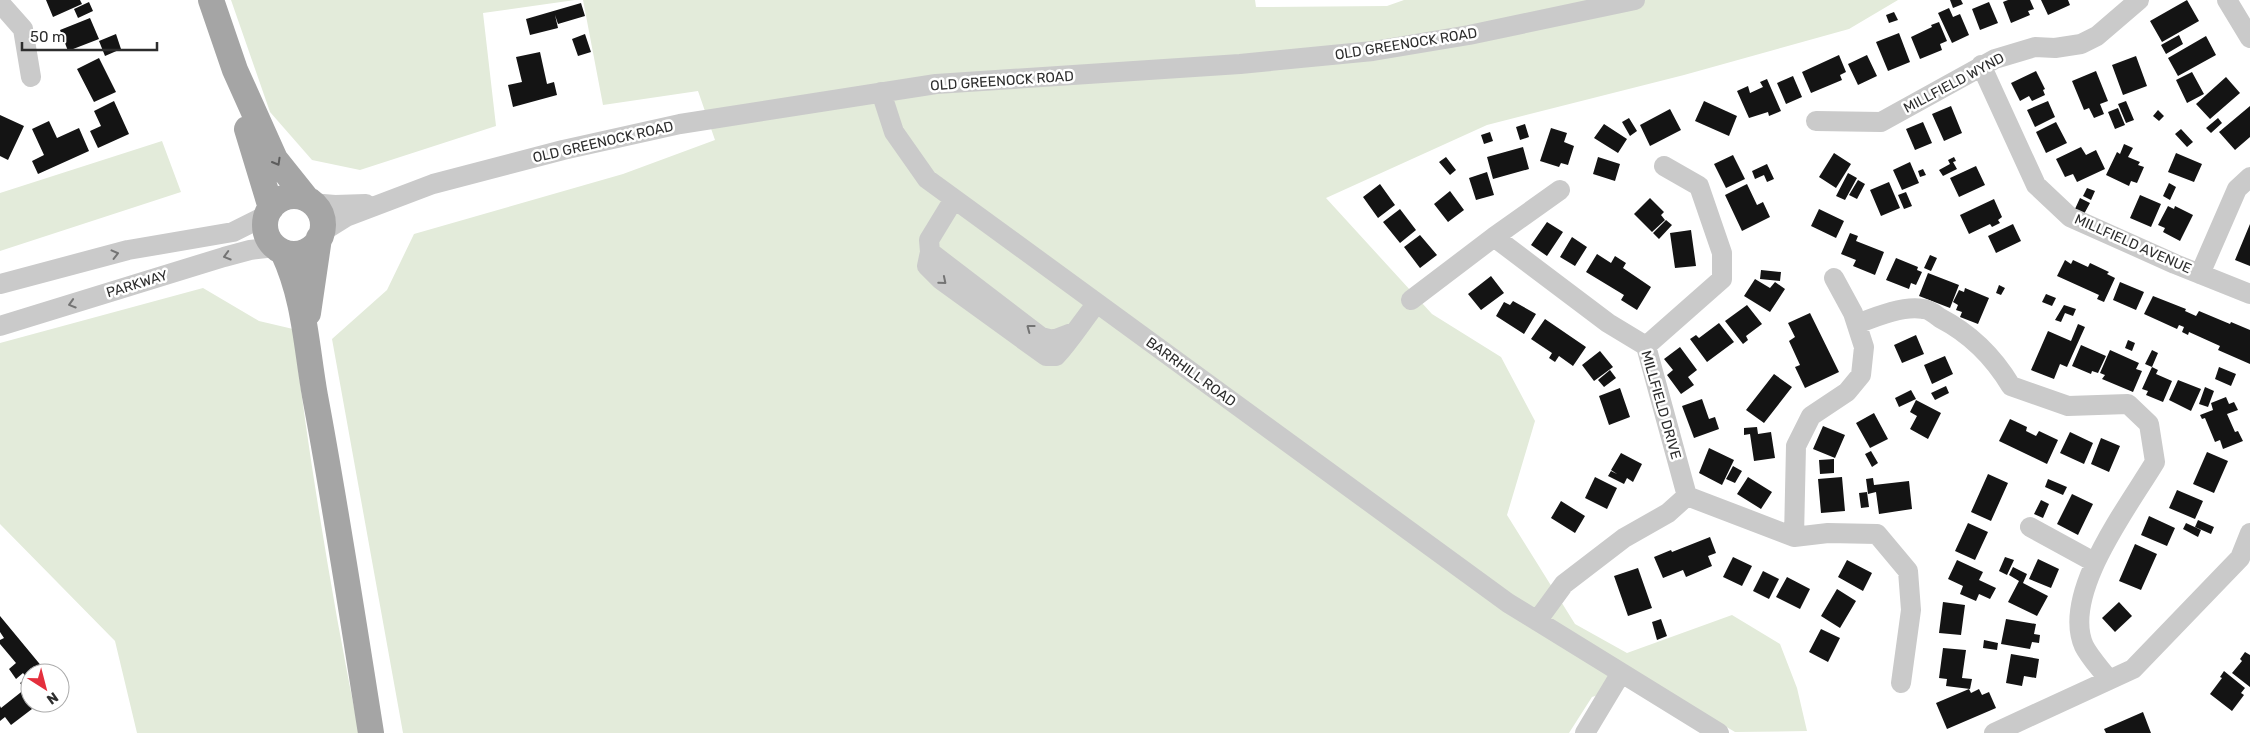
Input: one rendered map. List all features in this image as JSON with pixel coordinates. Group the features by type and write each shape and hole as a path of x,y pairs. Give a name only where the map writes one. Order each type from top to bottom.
{"main road":[{"path":"211,0 235,70 275,159 321,215 320,235 306,326"},
{"path":"235,70 247,132 269,211 266,232 296,280 306,326 309,362 330,478 371,733"},
{"path":"269,211 278,201 287,197 297,196 309,201"},
{"path":"279,250 300,253 314,245 320,235"}],"street":[{"name":"OLD GREENOCK ROAD","path":"320,235 346,217 433,184 563,150 680,124 936,84 1240,64 1373,51 1469,35 1635,0"},
{"name":"MILLFIELD WYND","path":"1816,121 1881,122 1981,65 2022,50 2081,44 2097,36 2140,0"},
{"path":"2227,0 2250,38"},
{"path":"0,3 23,29 31,77"},
{"name":"MILLFIELD AVENUE","path":"1981,65 2036,186 2070,217 2250,294"},
{"name":"BARRHILL ROAD","path":"881,92 894,132 927,179 1508,603 1719,733"},
{"path":"1646,346 1722,279 1722,253 1699,186 1664,166"},
{"path":"2200,274 2237,189 2250,177"},
{"path":"1411,300 1560,190"},
{"path":"954,198 930,240 930,252 1041,337 1053,340 1074,332 1097,303"},
{"name":"OLD GREENOCK ROAD","path":"309,201 335,205 378,204"},
{"path":"0,284 128,250 233,232 269,211"},
{"name":"MILLFIELD DRIVE","path":"1494,237 1608,323 1646,346 1687,496"},
{"name":"PARKWAY","path":"0,326 224,257 250,250 279,250"},
{"path":"1794,537 1796,446 1811,416 1847,392 1861,374 1864,347 1854,313 1834,278"},
{"path":"1857,324 1887,312 1924,308 1951,323 1981,345 2003,372 2011,386 2068,406 2128,404 2148,424 2154,462 2094,562 2080,605 2079,625 2084,646 2109,680"},
{"path":"1537,621 1564,584 1624,538 1668,514 1687,496 1794,537 1828,533 1877,534 1908,570 1911,610 1901,683"},
{"path":"2030,527 2094,562"},
{"path":"1994,733 2132,669 2240,558 2250,532"},
{"path":"1584,733 1621,673"}],"green space":[{"path":"231,0 575,0 483,13 496,126 360,170 312,160 270,112"},
{"path":"583,0 1255,0 1256,7 1387,6 1404,0 1898,0 1849,29 1684,75 1487,125 1326,198 1432,314 1501,357 1535,421 1507,515 1575,624 1627,653 1732,615 1780,644 1797,688 1807,731 1735,732 1648,680 1592,697 1569,733 403,733 332,339 387,290 414,234 623,174 715,140 698,91 603,105"},
{"path":"162,141 181,192 0,251 0,193"},
{"path":"203,288 259,321 293,329 322,532 359,733 137,733 115,641 0,524 0,343"}],"building":[{"path":"46,0 80,0 82,4 53,17"},
{"path":"1950,0 1961,0 1963,4 1953,8"},
{"path":"2008,0 2030,0 2034,9 2028,11 2030,15 2011,23 2003,2"},
{"path":"2041,0 2068,0 2070,5 2048,15"},
{"path":"2187,0 2199,21 2162,42 2150,21"},
{"path":"89,2 93,11 78,18 74,9"},
{"path":"1989,2 1998,23 1980,30 1972,9"},
{"path":"581,3 585,16 558,24 555,15 558,28 530,35 526,19"},
{"path":"1949,8 1953,17 1960,14 1969,35 1952,43 1938,13"},
{"path":"1894,12 1898,20 1889,23 1886,15"},
{"path":"90,18 99,39 68,51 60,30"},
{"path":"1939,22 1947,41 1940,44 1942,50 1920,59 1911,37"},
{"path":"1899,33 1910,62 1888,71 1876,42"},
{"path":"116,34 121,49 105,56 99,41"},
{"path":"585,34 591,52 578,56 572,39"},
{"path":"2179,35 2183,44 2166,54 2161,45"},
{"path":"2206,36 2216,55 2178,76 2168,58"},
{"path":"540,52 547,84 554,82 557,95 513,107 508,85 522,82 516,57"},
{"path":"1839,55 1846,72 1840,75 1842,80 1811,93 1802,72"},
{"path":"1867,55 1877,76 1858,85 1848,64"},
{"path":"2136,56 2147,86 2123,95 2112,65"},
{"path":"99,58 116,92 94,102 77,69"},
{"path":"2036,71 2045,89 2043,90 2045,95 2032,101 2029,96 2020,101 2011,83"},
{"path":"2096,71 2108,101 2100,104 2104,114 2094,118 2089,108 2084,110 2072,81"},
{"path":"2192,72 2204,94 2187,103 2176,80"},
{"path":"1793,76 1802,97 1786,104 1777,83"},
{"path":"2226,77 2240,93 2210,119 2196,104"},
{"path":"1767,79 1781,111 1769,116 1768,112 1749,118 1737,91 1748,86 1750,93 1763,87 1760,82"},
{"path":"114,101 129,134 98,148 90,131 101,126 94,111"},
{"path":"1704,101 1737,116 1729,136 1695,121"},
{"path":"2048,101 2055,117 2035,127 2027,110"},
{"path":"2126,101 2134,120 2126,123 2118,104"},
{"path":"1951,106 1962,133 1944,141 1932,114"},
{"path":"2250,106 2250,137 2235,150 2219,132"},
{"path":"2118,108 2125,125 2115,129 2108,112"},
{"path":"1670,109 1681,130 1650,146 1640,125"},
{"path":"2158,110 2164,116 2159,121 2153,116"},
{"path":"0,115 24,126 8,160 0,156"},
{"path":"1629,118 1637,131 1630,136 1622,122"},
{"path":"2218,118 2222,123 2211,133 2206,128"},
{"path":"49,121 57,138 79,128 89,151 38,174 32,161 44,155 32,129"},
{"path":"1923,122 1932,143 1915,150 1906,129"},
{"path":"2056,122 2067,143 2046,153 2036,132"},
{"path":"1525,124 1529,137 1520,140 1516,127"},
{"path":"1604,124 1627,139 1618,153 1594,138"},
{"path":"1551,128 1567,133 1564,142 1574,146 1568,165 1561,163 1559,167 1540,161"},
{"path":"2181,129 2193,142 2187,147 2175,134"},
{"path":"1490,132 1493,141 1484,144 1481,135"},
{"path":"2124,144 2133,148 2128,157 2140,162 2138,165 2144,167 2137,183 2131,181 2129,186 2106,175 2117,152 2120,154"},
{"path":"1523,147 1529,169 1493,179 1487,157"},
{"path":"2081,147 2086,155 2096,150 2105,169 2077,182 2073,174 2065,177 2056,159"},
{"path":"1834,153 1851,164 1836,188 1819,177"},
{"path":"2176,153 2202,164 2194,182 2168,172"},
{"path":"1733,155 1745,179 1726,188 1714,164"},
{"path":"1446,157 1456,170 1450,175 1439,162"},
{"path":"1598,157 1620,164 1615,181 1593,174"},
{"path":"1954,157 1956,161 1953,162 1957,169 1943,176 1939,170 1950,164 1948,160"},
{"path":"1910,162 1919,183 1902,190 1893,170"},
{"path":"1767,164 1774,179 1767,182 1764,175 1755,179 1752,171"},
{"path":"1976,166 1985,185 1959,197 1950,178"},
{"path":"1923,169 1926,175 1920,177 1918,171"},
{"path":"1487,172 1494,195 1476,200 1469,178"},
{"path":"1848,173 1857,178 1845,200 1836,196"},
{"path":"1858,180 1865,184 1857,199 1849,195"},
{"path":"1889,182 1900,208 1881,216 1870,190"},
{"path":"2169,183 2176,187 2170,200 2163,196"},
{"path":"1380,184 1395,205 1378,218 1363,197"},
{"path":"1747,184 1757,205 1763,202 1770,217 1742,231 1725,195"},
{"path":"2087,188 2095,191 2091,200 2083,196"},
{"path":"1450,191 1464,210 1448,222 1434,204"},
{"path":"1906,192 1912,206 1904,209 1898,195"},
{"path":"2140,195 2161,204 2151,227 2130,218"},
{"path":"1650,198 1664,212 1661,215 1665,220 1652,232 1634,214"},
{"path":"2080,198 2090,203 2084,214 2075,209"},
{"path":"1994,199 2002,217 1998,220 2000,223 1992,227 1990,224 1969,234 1960,215"},
{"path":"2168,206 2174,209 2175,206 2193,215 2180,241 2163,232 2165,228 2158,225"},
{"path":"1400,209 1416,230 1400,243 1383,222"},
{"path":"1819,209 1844,221 1836,238 1811,226"},
{"path":"1666,220 1672,225 1659,239 1653,233"},
{"path":"1547,222 1563,232 1547,256 1531,245"},
{"path":"2013,224 2021,241 1996,253 1988,236"},
{"path":"2250,224 2250,266 2235,260"},
{"path":"1691,230 1696,266 1675,268 1670,233"},
{"path":"1850,233 1858,236 1856,241 1884,252 1875,275 1853,266 1856,260 1841,254"},
{"path":"1420,235 1437,255 1420,268 1404,247"},
{"path":"1572,237 1587,247 1575,266 1560,257"},
{"path":"1597,254 1611,263 1615,256 1626,263 1623,268 1651,287 1637,310 1621,300 1624,295 1586,272"},
{"path":"1930,255 1937,258 1931,271 1924,268"},
{"path":"1896,258 1918,267 1917,270 1922,272 1916,285 1911,283 1909,289 1886,280"},
{"path":"2065,260 2071,264 2073,260 2088,267 2090,263 2109,272 2107,274 2115,278 2104,302 2097,299 2099,295 2057,276"},
{"path":"1761,270 1781,272 1780,281 1760,279"},
{"path":"1928,273 1959,285 1950,308 1919,296"},
{"path":"1491,276 1504,293 1481,310 1468,294"},
{"path":"1755,279 1770,288 1775,282 1785,289 1770,312 1744,296"},
{"path":"2120,282 2144,292 2136,310 2113,300"},
{"path":"1999,285 2005,288 2001,295 1996,293"},
{"path":"1965,288 1989,298 1978,324 1960,317 1962,312 1956,310 1958,305 1953,302 1959,290 1964,292"},
{"path":"2046,294 2056,298 2052,306 2042,302"},
{"path":"2153,296 2186,309 2185,311 2196,316 2199,311 2250,330 2250,364 2218,350 2220,346 2189,332 2188,335 2182,332 2184,327 2179,325 2177,329 2144,314"},
{"path":"1513,301 1536,314 1524,334 1496,316 1504,302 1510,305"},
{"path":"1747,305 1762,324 1746,336 1748,340 1743,344 1725,321"},
{"path":"2064,305 2076,309 2073,316 2065,313 2061,322 2055,320"},
{"path":"1810,313 1839,372 1805,388 1795,367 1800,365 1789,341 1795,337 1788,323"},
{"path":"1545,319 1586,347 1573,366 1559,356 1555,362 1549,358 1552,353 1531,339"},
{"path":"1719,323 1734,342 1707,362 1690,339 1696,335 1699,338"},
{"path":"2078,324 2085,327 2067,367 2060,364 2054,379 2031,370 2048,331 2071,341"},
{"path":"1916,335 1924,354 1902,363 1894,345"},
{"path":"2128,340 2135,343 2132,351 2125,348"},
{"path":"2081,345 2106,356 2098,373 2092,371 2091,374 2072,366"},
{"path":"1680,347 1697,370 1688,377 1694,385 1681,394 1667,375 1673,370 1664,359"},
{"path":"2110,350 2139,363 2136,369 2142,371 2133,392 2102,379 2105,375 2100,373"},
{"path":"2152,350 2158,353 2152,367 2145,364"},
{"path":"1600,351 1613,367 1594,381 1582,365"},
{"path":"1945,356 1953,374 1932,384 1924,365"},
{"path":"2152,367 2158,370 2156,374 2172,381 2163,402 2146,395 2148,391 2142,389"},
{"path":"2219,367 2236,374 2231,386 2215,379"},
{"path":"1610,370 1616,378 1604,387 1598,380"},
{"path":"1774,374 1792,387 1764,423 1746,410"},
{"path":"2178,380 2201,389 2191,411 2169,400"},
{"path":"1946,386 1949,393 1935,400 1931,393"},
{"path":"2205,387 2214,391 2208,407 2199,404"},
{"path":"1620,388 1630,417 1609,425 1599,396"},
{"path":"1911,390 1916,399 1899,407 1895,398"},
{"path":"2226,397 2229,404 2234,402 2238,410 2227,414 2235,432 2238,431 2243,441 2223,449 2220,440 2215,442 2205,418 2202,419 2200,415 2213,410 2211,403"},
{"path":"1702,399 1709,419 1715,417 1719,429 1694,438 1682,406"},
{"path":"1916,400 1941,413 1928,439 1910,429 1917,416 1910,412"},
{"path":"1874,413 1888,439 1870,448 1856,423"},
{"path":"2010,419 2027,427 2026,431 2036,436 2039,431 2058,440 2047,464 1999,441"},
{"path":"1823,426 1845,435 1835,458 1813,449"},
{"path":"1757,427 1758,434 1771,432 1775,458 1754,461 1750,434 1744,435 1744,428"},
{"path":"2070,432 2093,443 2084,464 2060,453"},
{"path":"2101,438 2120,446 2109,472 2091,464"},
{"path":"1709,448 1734,460 1722,485 1699,473"},
{"path":"1871,451 1878,463 1872,467 1865,454"},
{"path":"2207,452 2228,461 2214,493 2193,484"},
{"path":"1621,453 1642,464 1633,482 1627,478 1624,484 1608,476 1611,471 1617,474 1611,470"},
{"path":"1834,459 1834,473 1820,474 1819,460"},
{"path":"1733,466 1742,471 1735,483 1726,479"},
{"path":"1988,474 2008,483 1991,521 1971,512"},
{"path":"1595,477 1617,488 1607,509 1585,498"},
{"path":"1748,477 1772,492 1761,509 1737,494"},
{"path":"1842,477 1845,511 1821,513 1818,479"},
{"path":"1873,478 1874,485 1909,481 1912,509 1879,514 1876,492 1868,494 1866,479"},
{"path":"2048,479 2067,487 2063,495 2045,487"},
{"path":"2177,490 2203,501 2195,519 2169,508"},
{"path":"1867,492 1869,507 1861,508 1859,493"},
{"path":"2072,494 2093,504 2078,535 2057,524"},
{"path":"2041,500 2049,504 2043,518 2034,514"},
{"path":"1561,501 1585,516 1575,533 1551,518"},
{"path":"2149,516 2175,528 2167,546 2141,535"},
{"path":"2198,520 2214,527 2211,534 2195,527"},
{"path":"1968,523 1988,532 1975,560 1955,551"},
{"path":"2186,523 2201,530 2198,537 2183,529"},
{"path":"1710,537 1716,553 1708,556 1712,566 1686,577 1683,570 1663,578 1654,557"},
{"path":"2135,544 2157,554 2141,590 2119,581"},
{"path":"1733,557 1752,566 1742,586 1723,577"},
{"path":"2005,557 2014,560 2007,575 1999,571"},
{"path":"2038,559 2059,569 2051,588 2029,579"},
{"path":"1847,560 1872,573 1863,591 1838,577"},
{"path":"1957,560 1983,572 1979,580 1996,588 1990,599 1979,594 1976,601 1960,594 1963,586 1948,579"},
{"path":"2013,567 2027,574 2023,583 2048,596 2037,616 2008,602 2019,581 2009,575"},
{"path":"1638,568 1652,608 1628,616 1614,576"},
{"path":"1763,571 1779,579 1769,599 1753,591"},
{"path":"1787,577 1810,589 1800,609 1776,597"},
{"path":"1837,589 1856,601 1840,628 1821,616"},
{"path":"1943,602 1965,605 1961,635 1939,633"},
{"path":"2119,602 2132,616 2115,632 2102,618"},
{"path":"0,616 39,663 20,663 20,676 16,679 9,669 16,663 0,644 0,640 4,638 0,632"},
{"path":"1661,619 1667,636 1657,640 1652,622"},
{"path":"2006,619 2036,624 2034,634 2040,635 2039,643 2032,642 2030,649 2001,644"},
{"path":"1821,629 1840,638 1828,662 1809,652"},
{"path":"1984,640 1998,643 1997,650 1983,648"},
{"path":"1943,648 1966,650 1962,678 1972,679 1970,689 1946,686 1947,679 1939,678"},
{"path":"2245,652 2250,655 2250,687 2232,673 2242,661 2240,659"},
{"path":"2011,654 2039,659 2036,678 2024,676 2022,686 2006,683"},
{"path":"2224,671 2245,688 2241,693 2244,695 2232,711 2210,694 2222,678 2220,677"},
{"path":"1969,689 1971,693 1979,689 1982,695 1989,692 1996,708 1947,729 1936,703"},
{"path":"20,693 20,713 27,713 11,725 5,717 0,721 0,706 1,708"},
{"path":"2143,712 2151,733 2106,733 2104,729"}]}
